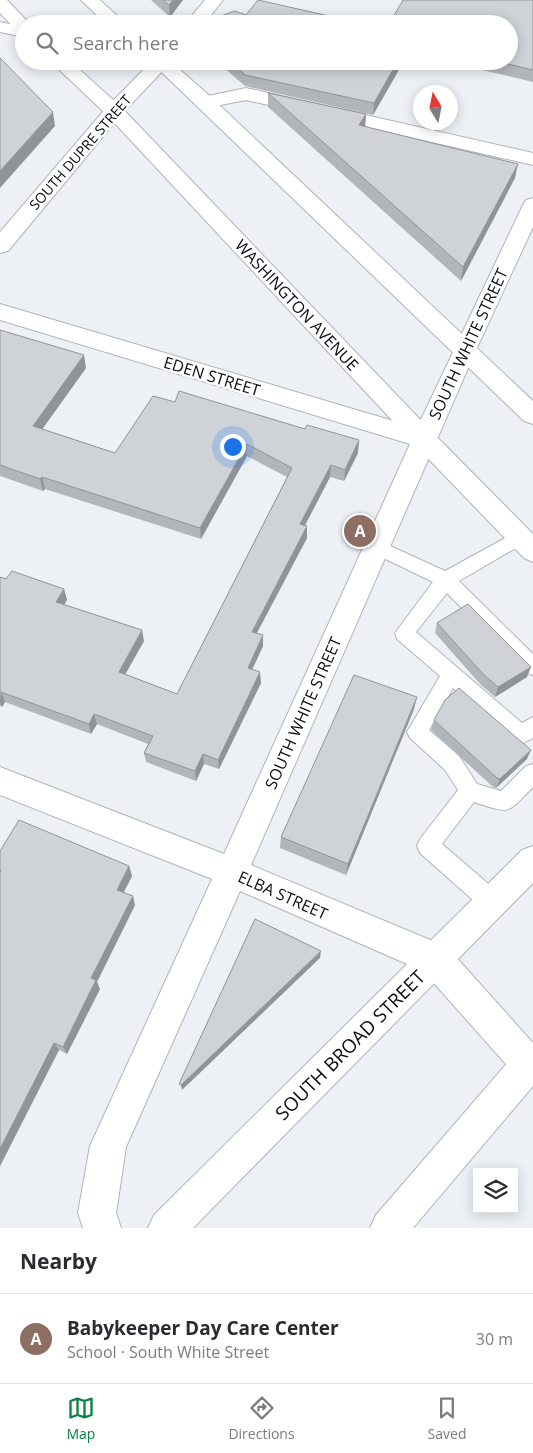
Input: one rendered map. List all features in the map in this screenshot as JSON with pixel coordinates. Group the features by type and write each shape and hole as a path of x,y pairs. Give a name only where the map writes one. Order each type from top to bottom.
{"street":[{"path":"90,0 107,15"},
{"path":"202,15 214,0"},
{"path":"0,3 15,20"},
{"path":"0,27 15,29"},
{"name":"WASHINGTON AVENUE","path":"70,70 114,111 526,544"},
{"name":"SOUTH DUPRE STREET","path":"0,246 114,111 153,70"},
{"path":"170,70 533,415"},
{"path":"205,102 246,94 533,159"},
{"name":"SOUTH WHITE STREET","path":"102,1228 97,1213 108,1146 464,350 533,205"},
{"name":"EDEN STREET","path":"0,312 425,440"},
{"name":"ELBA STREET","path":"0,781 232,872 435,959 532,1064"},
{"name":"SOUTH BROAD STREET","path":"167,1228 533,860"},
{"path":"389,1228 532,1064"}],"lane":[{"path":"526,544 446,580 404,633 450,674 495,722 529,736"},
{"path":"377,547 446,580 533,667"},
{"path":"450,674 417,732 455,759 470,791 504,802 533,773"},
{"path":"470,791 428,846 491,901"}],"building":[{"path":"163,0 173,0 169,5"},
{"path":"258,0 325,15 246,15"},
{"path":"403,0 533,0 533,70 518,66 518,15 394,15"},
{"path":"235,11 246,15 224,15"},
{"path":"0,58 53,112 0,171"},
{"path":"240,70 393,70 374,103 245,75"},
{"path":"268,93 366,114 359,125 518,164 463,267"},
{"path":"0,330 84,355 33,426 115,453 153,396 175,402 179,391 305,429 307,425 359,440 345,470 331,465 300,524 307,526 252,632 263,635 248,668 260,672 218,760 203,754 195,771 144,753 153,736 94,714 89,724 0,693 0,577 6,579 12,571 64,589 56,602 142,630 119,672 177,694 292,468 247,444 200,528 0,465"},
{"path":"468,604 531,667 498,687 484,675 437,623"},
{"path":"354,675 417,697 348,864 281,837"},
{"path":"459,688 531,750 500,779 434,720 445,700"},
{"path":"19,820 129,866 117,890 133,896 91,978 96,980 63,1047 54,1043 0,1149 0,851"},
{"path":"255,919 321,951 181,1085 179,1084"}],"place":[{"name":"Babykeeper Day Care Center","path":"360,531"}]}
